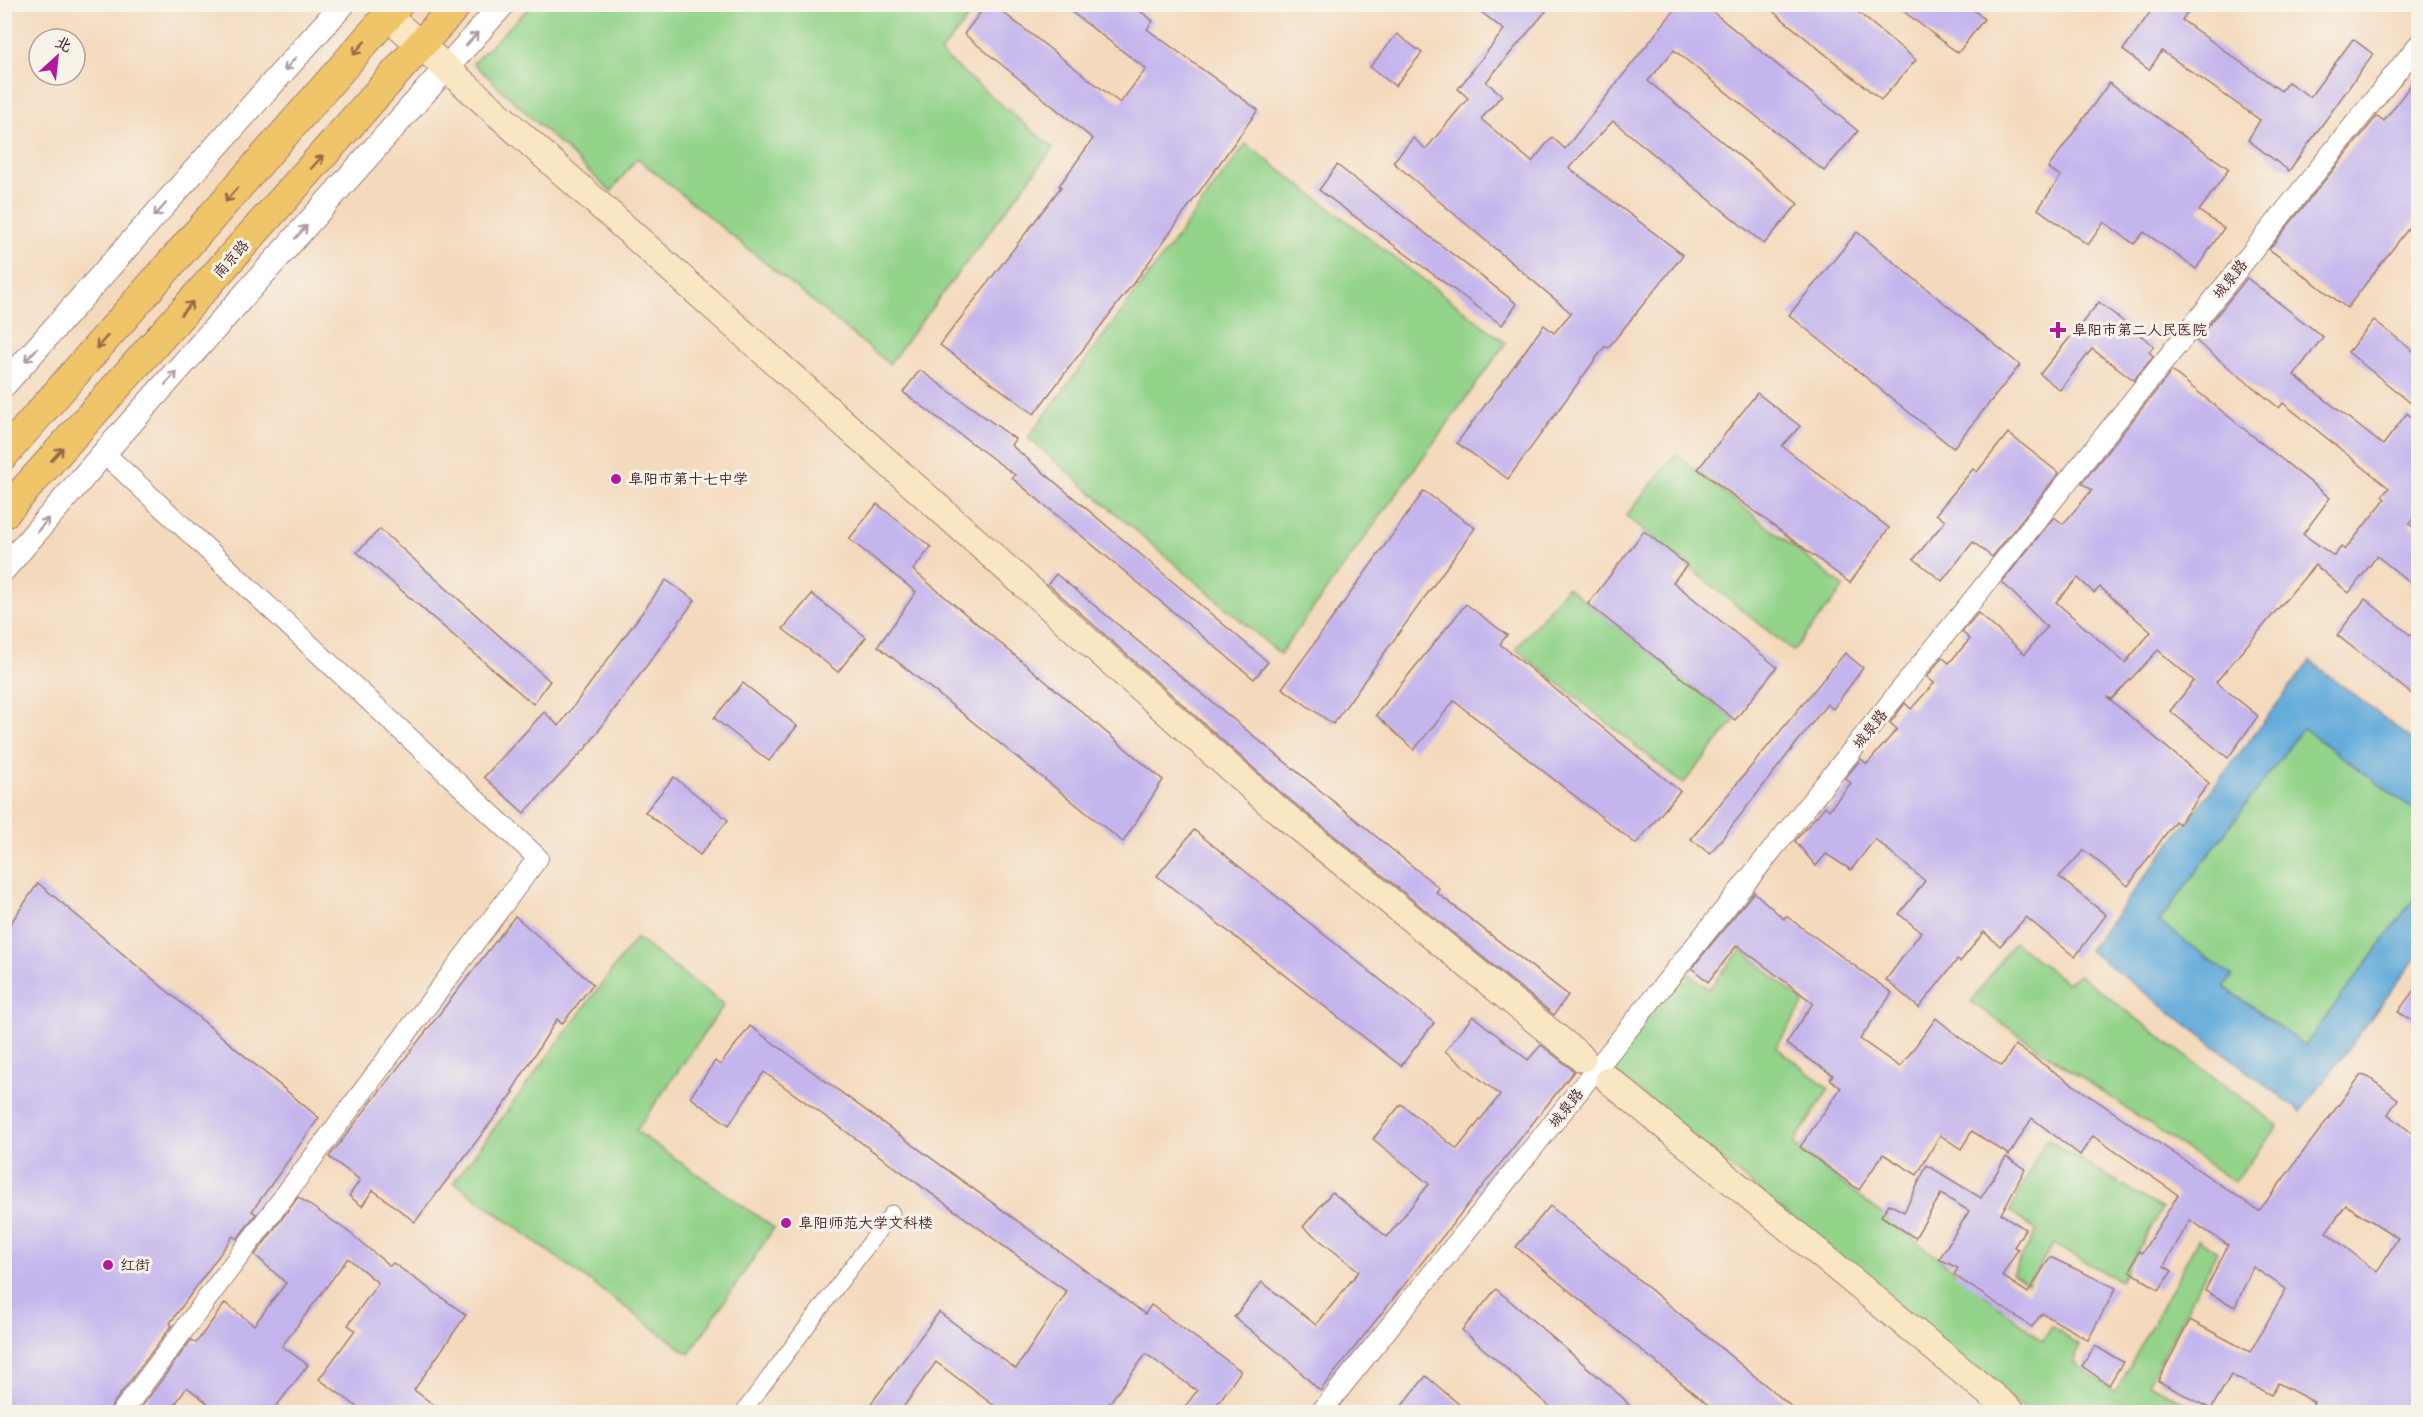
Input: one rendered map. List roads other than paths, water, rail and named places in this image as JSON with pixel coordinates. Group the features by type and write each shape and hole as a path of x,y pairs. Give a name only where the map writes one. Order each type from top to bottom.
{"main road":[{"name":"南京路","path":"4,513 457,4"},
{"path":"4,454 387,8 422,44 1268,802 1582,1059"},
{"path":"1608,1080 2012,1413"}],"street":[{"path":"4,385 343,4"},
{"path":"4,569 502,4"},
{"name":"城泉路","path":"1321,1413 2418,45"},
{"path":"104,453 538,858 122,1413"},
{"path":"743,1413 892,1213"}],"water":[{"path":"2310,661 2418,744 2418,813 2303,728 2159,922 2232,976 2224,987 2305,1046 2418,893 2418,955 2301,1112 2089,950"}],"place":[{"name":"阜阳市第二人民医院","path":"2058,330"},
{"name":"阜阳市第十七中学","path":"616,479"},
{"name":"阜阳师范大学文科楼","path":"786,1223"},
{"name":"红街","path":"108,1265"}]}
